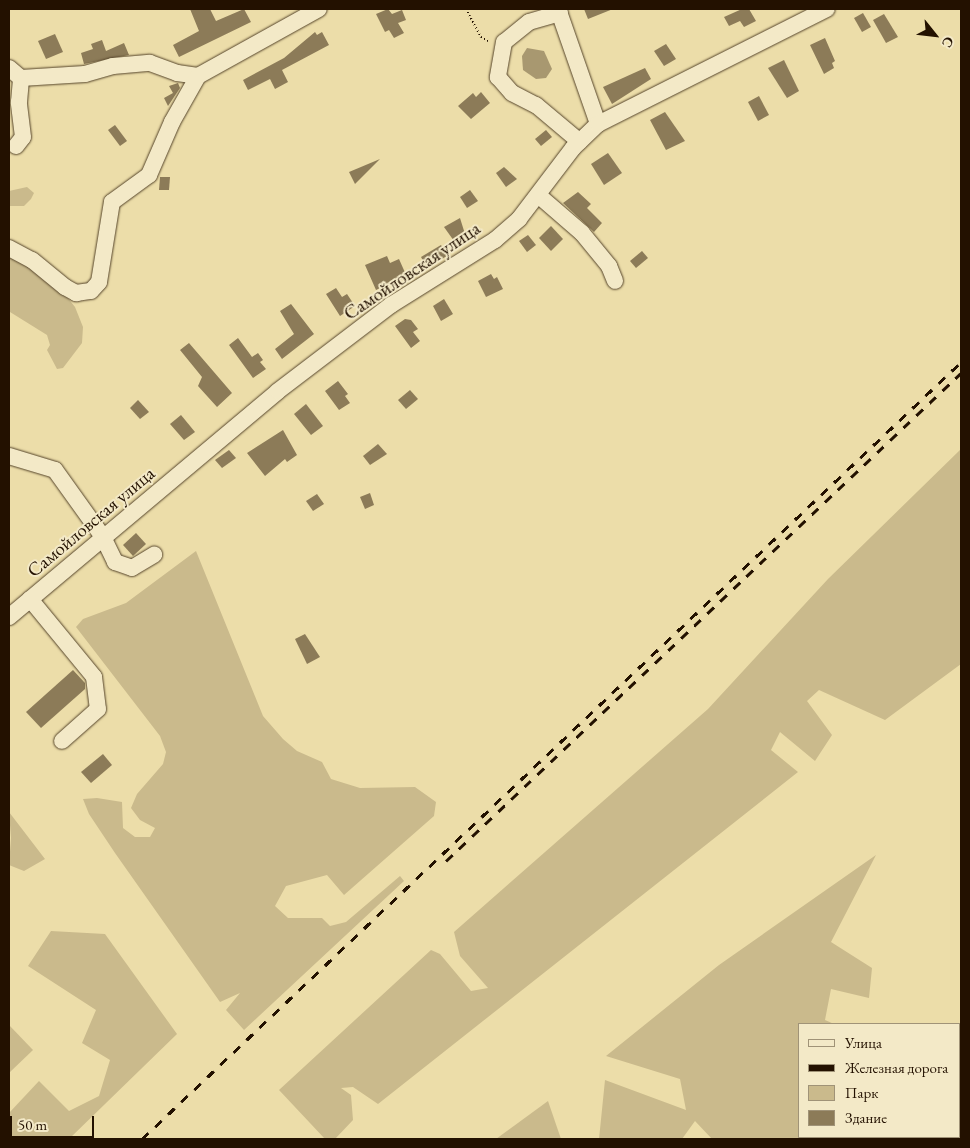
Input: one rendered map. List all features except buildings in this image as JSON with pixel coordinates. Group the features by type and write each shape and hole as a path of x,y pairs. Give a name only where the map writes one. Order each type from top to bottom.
{"street":[{"path":"9,248 32,260 65,287 76,293 91,291 99,282 112,202 149,175 158,160 172,122 198,76 319,9"},
{"name":"Самойловская улица","path":"11,611 30,599 278,391 390,305 495,240 519,219 580,142 598,124 827,9"},
{"path":"580,142 542,109 512,92 498,77 500,48 504,42 529,22 559,11 598,124"},
{"path":"16,146 23,137 15,73 85,74 113,66 150,63 177,73 198,76"},
{"path":"538,195 582,233 609,266 615,281"},
{"path":"9,456 55,470 103,537 115,562 132,568 154,555"},
{"path":"30,599 94,678 98,709 62,741"}],"path":[{"path":"466,9 480,37 500,48"}],"green space":[{"path":"27,187 34,193 31,199 24,206 9,206 9,191"},
{"path":"9,251 63,292 75,307 83,327 82,343 63,368 57,369 47,350 50,345 47,335 10,312"},
{"path":"961,449 961,664 885,720 819,690 807,701 832,735 815,761 780,732 771,750 798,772 378,1104 353,1087 341,1088 351,1095 353,1120 335,1139 325,1139 279,1090 431,950 440,954 471,991 488,988 460,956 454,932 708,709 828,579"},
{"path":"196,551 263,716 283,739 297,751 322,762 331,779 360,788 415,787 436,802 434,816 344,895 327,875 286,886 275,906 288,918 322,918 330,926 346,922 400,876 404,881 244,1030 226,1010 240,993 220,1002 115,853 89,814 83,799 97,798 122,802 123,828 135,837 150,837 155,828 140,820 131,808 137,794 163,764 166,752 160,736 76,627 83,619 126,603"},
{"path":"9,812 45,859 24,871 9,865 11,838"},
{"path":"876,855 831,942 872,968 869,998 831,989 825,1020 832,1023 798,1023 798,1138 902,1139 712,1139 695,1121 682,1139 599,1139 605,1080 686,1110 680,1079 606,1056 719,965"},
{"path":"51,931 105,934 177,1034 69,1139 9,1139 9,1113 39,1081 69,1111 99,1096 110,1060 82,1043 96,1010 28,966"},
{"path":"9,1025 33,1050 9,1073"},
{"path":"548,1101 561,1139 496,1139"}],"shaded area":[{"path":"527,48 544,51 552,69 546,78 536,79 523,70 522,56"}],"railway":[{"path":"142,1139 961,362"},
{"path":"446,861 961,373"}]}
